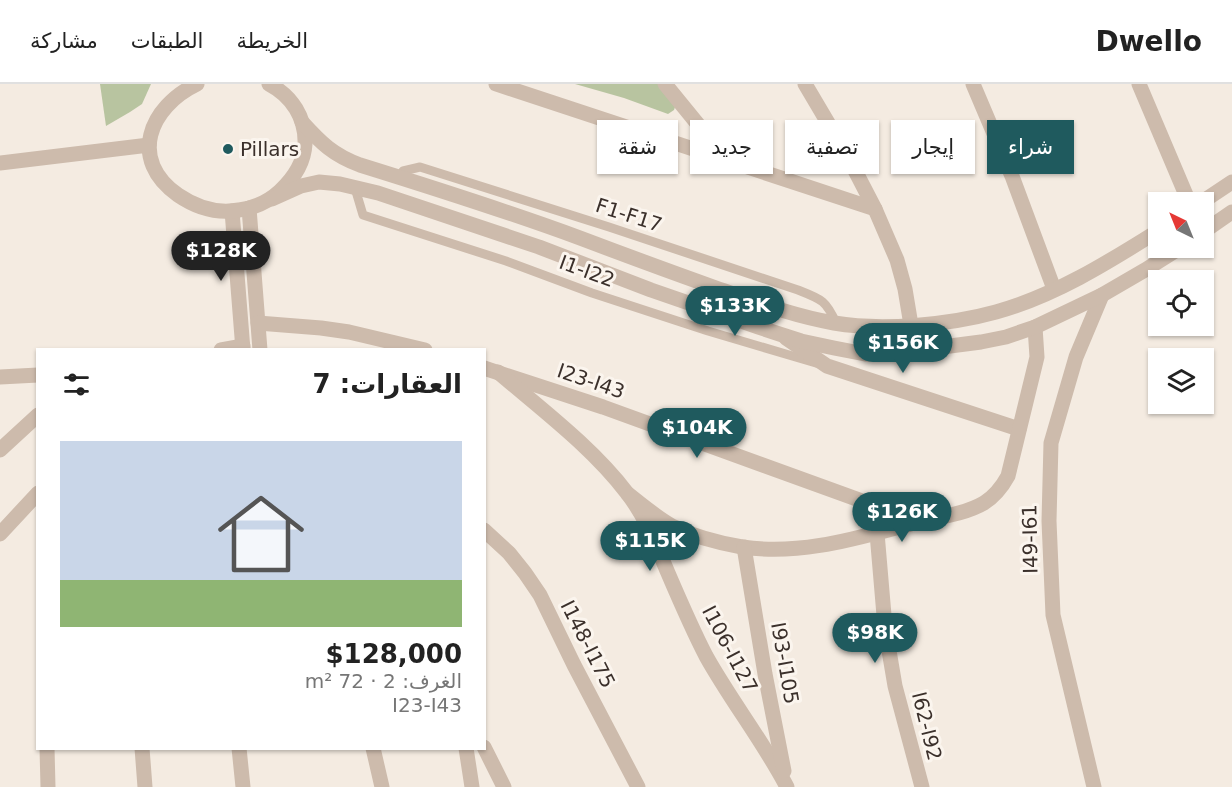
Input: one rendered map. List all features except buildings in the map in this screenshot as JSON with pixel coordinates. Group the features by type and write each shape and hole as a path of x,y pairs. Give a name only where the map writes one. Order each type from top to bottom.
{"street":[{"path":"183,84 152,128 149,145 152,162 174,193 206,209 232,211 249,208 301,186 319,182 340,184 422,207 475,225 779,334 865,354 888,354 1006,337 1035,327 1102,295 1164,258"},
{"path":"175,98 197,84"},
{"path":"269,84 291,102 302,122 324,144 339,156 360,165 494,207 769,306 836,323 911,325 959,320 996,312 1054,289 1094,269 1148,237"},
{"path":"496,84 690,148"},
{"path":"665,84 694,120"},
{"path":"805,84 848,155 875,209 897,260 911,325"},
{"path":"973,84 1012,176 1054,289"},
{"path":"1139,84 1185,192"},
{"path":"272,199 292,179 303,158 305,146 302,122"},
{"path":"0,163 149,145"},
{"path":"769,174 875,209"},
{"path":"1214,194 1232,182"},
{"path":"249,208 260,348"},
{"path":"232,211 243,348"},
{"path":"1214,224 1232,212"},
{"name":"I49-I61","path":"1094,787 1053,615 1049,510 1051,443 1076,357 1102,295"},
{"path":"628,494 672,525 699,536 744,547 769,549 840,543 969,510 992,497 1008,476 1037,357 1035,327 1025,301"},
{"path":"258,323 321,328 369,336 417,348"},
{"path":"779,334 827,366 1019,429"},
{"name":"I106-I127","path":"491,370 583,446 616,479 641,512 705,654 787,787"},
{"name":"I23-I43","path":"491,370 603,407 920,522"},
{"path":"0,377 36,375"},
{"path":"0,450 36,417"},
{"path":"0,534 36,495"},
{"name":"I148-I175","path":"486,532 509,553 540,595 574,665 639,787"},
{"name":"I62-I92","path":"877,533 885,627 895,686 922,787"},
{"name":"I93-I105","path":"744,547 787,787"},
{"path":"47,750 48,787"},
{"path":"142,750 145,787"},
{"path":"239,750 243,787"},
{"path":"373,750 382,787"},
{"path":"466,750 472,787"},
{"path":"486,750 504,787"}],"lane":[{"name":"F1-F17","path":"399,177 404,171 420,167 798,290 822,299 831,310 836,323"},
{"name":"I1-I22","path":"355,188 363,215 506,261 634,307 827,366"}],"green space":[{"path":"100,84 151,84 142,104 106,126"},
{"path":"575,84 660,84 676,104 674,110 668,114"}],"place":[{"name":"Pillars","path":"228,149"}]}
